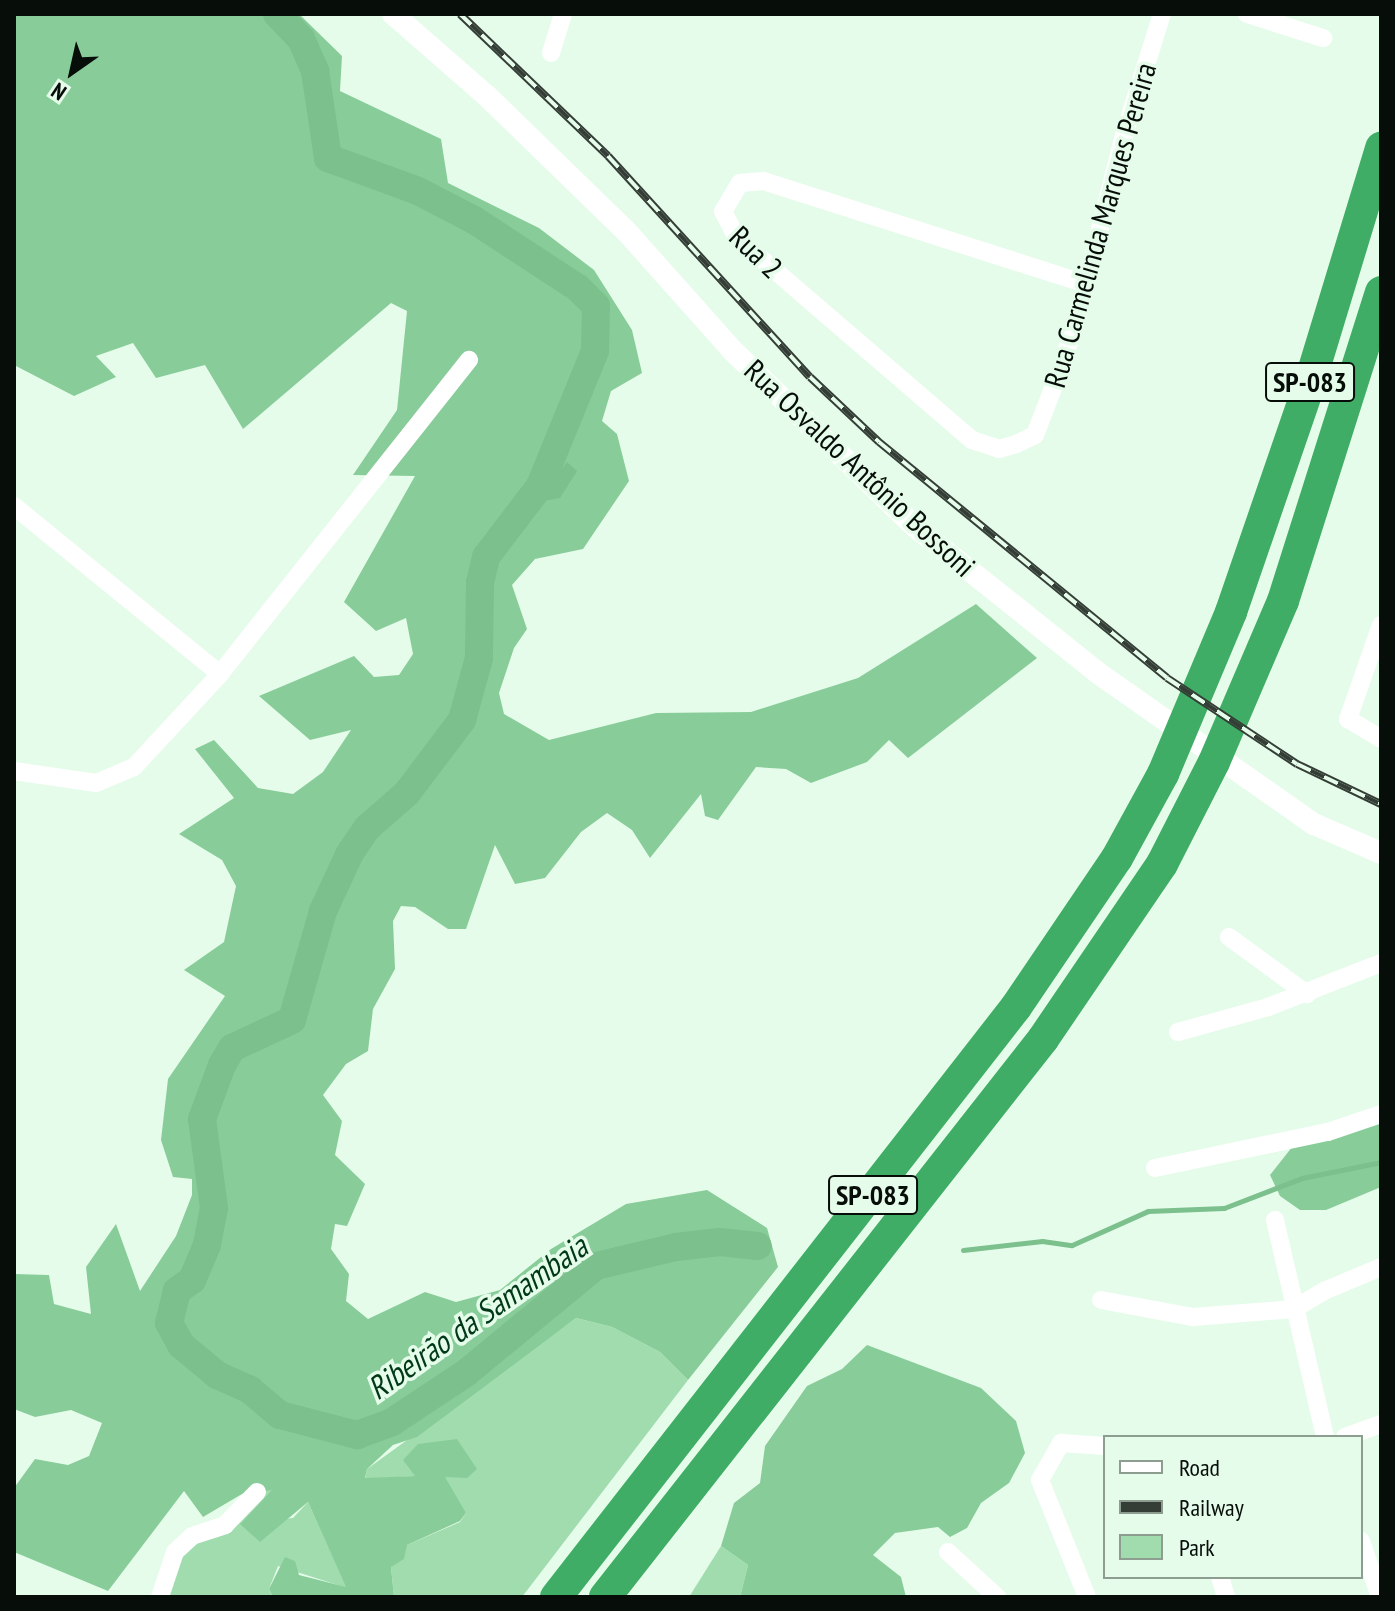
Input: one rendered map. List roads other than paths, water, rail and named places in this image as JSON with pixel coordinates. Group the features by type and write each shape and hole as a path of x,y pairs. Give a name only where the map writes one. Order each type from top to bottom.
{"highway":[{"name":"SP-083","path":"556,1597 829,1252 1060,948 1163,774 1231,612 1310,382 1381,148"},
{"name":"SP-083","path":"605,1597 1051,1029 1123,927 1197,798 1264,646 1304,539 1381,292"}],"street":[{"name":"Rua Osvaldo Antônio Bossoni","path":"393,14 487,96 627,232 732,350 914,526 1098,673 1314,824 1381,853"},
{"path":"551,53 563,14"},
{"name":"Rua Carmelinda Marques Pereira","path":"1035,435 1086,284 1162,14"},
{"path":"1247,14 1323,38"},
{"name":"Rua 2","path":"1035,435 999,449 972,440 736,237 725,223 727,198 740,183 783,186 1086,284"},
{"path":"14,771 96,783 134,767 220,674 469,360"},
{"path":"14,506 220,674"},
{"path":"1381,625 1348,719 1381,739"},
{"path":"1229,937 1307,994"},
{"path":"1178,1032 1307,994 1381,963"},
{"path":"1155,1168 1328,1132 1381,1114"},
{"path":"1275,1220 1293,1285 1294,1309 1325,1435"},
{"path":"1101,1300 1193,1317 1294,1309 1381,1267"},
{"path":"1351,1435 1381,1424"},
{"path":"1087,1597 1040,1480 1061,1443 1081,1440 1103,1446"},
{"path":"160,1597 175,1552 192,1536 225,1525 257,1492"},
{"path":"1363,1547 1380,1597"},
{"path":"948,1552 997,1597"}],"waterway":[{"name":"Ribeirão da Samambaia","path":"277,14 301,39 315,71 328,158 418,191 474,220 578,288 596,306 595,351 540,486 486,557 480,582 479,658 462,720 407,793 367,828 349,855 323,911 292,1020 232,1048 222,1065 202,1119 214,1208 207,1245 192,1280 177,1291 169,1323 181,1345 217,1375 250,1390 280,1415 357,1435 392,1422 466,1373 596,1266 676,1247 720,1242 758,1246"},
{"path":"963,1250 1042,1241 1072,1245 1148,1211 1224,1208 1302,1178 1381,1162"}],"railway":[{"path":"460,14 608,156 810,377 879,442 1167,678 1297,764 1381,804"}]}
